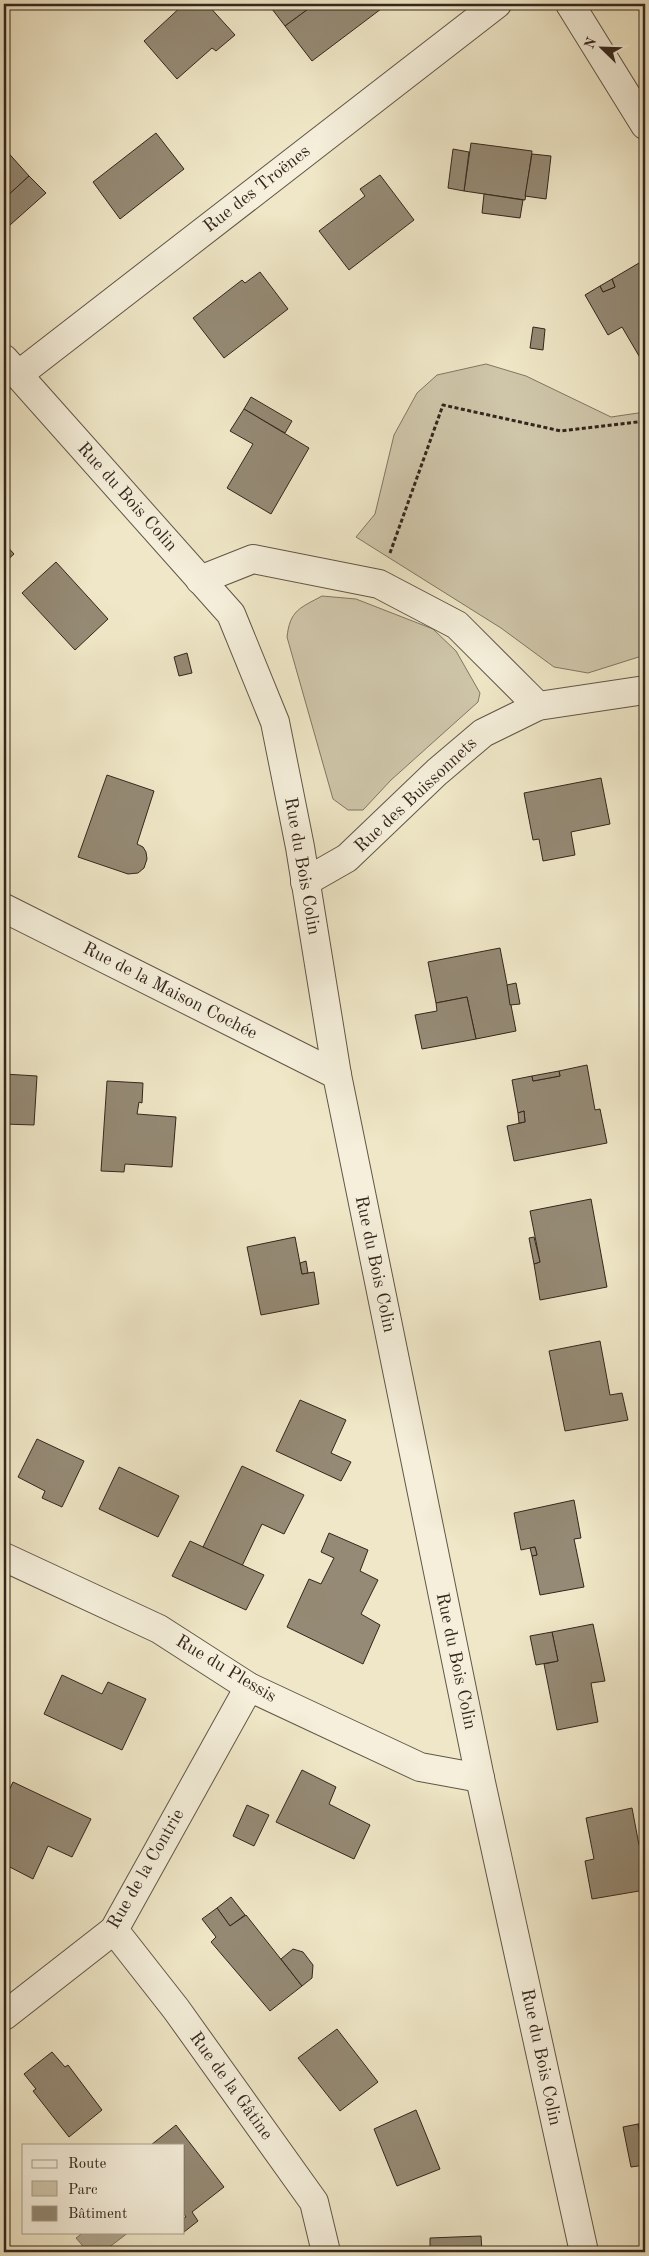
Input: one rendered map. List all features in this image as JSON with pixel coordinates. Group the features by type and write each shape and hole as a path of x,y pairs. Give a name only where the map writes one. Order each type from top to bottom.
{"street":[{"name":"Rue des Troënes","path":"11,367 497,4"},
{"path":"570,4 645,125"},
{"name":"Rue du Bois Colin","path":"11,367 231,614 275,722 305,882 337,1075 480,1778 584,2252"},
{"path":"200,580 253,559 379,584 458,625 538,706"},
{"name":"Rue des Buissonnets","path":"305,882 347,858 437,772 483,733 538,706 645,690"},
{"name":"Rue de la Maison Cochée","path":"4,908 337,1075"},
{"name":"Rue du Plessis","path":"4,1557 159,1629 249,1688 420,1767 480,1778"},
{"name":"Rue de la Contrie","path":"4,2016 114,1930 249,1688"},
{"name":"Rue de la Gâtine","path":"114,1930 176,2009 314,2202 326,2252"}],"path":[{"path":"379,584 443,405 561,431 645,421"}],"green space":[{"path":"486,364 526,376 611,417 645,412 645,655 588,673 554,667 501,628 356,537 375,514 394,435 417,393 437,375"},
{"path":"322,596 356,599 433,629 456,651 480,693 478,702 391,780 363,810 348,810 333,799 287,637 288,628 297,611"}],"shaded area":[{"path":"81,2234 126,2234 103,2252 88,2252 76,2238"}],"building":[{"path":"184,4 207,4 235,35 216,51 212,48 177,79 144,41"},
{"path":"280,4 315,4 285,26 272,9"},
{"path":"315,4 378,4 381,9 312,61 285,26"},
{"path":"156,133 184,169 120,219 93,182"},
{"path":"471,143 532,151 525,200 464,191"},
{"path":"4,148 29,176 4,199"},
{"path":"453,149 469,152 464,191 448,188"},
{"path":"532,154 551,156 546,199 525,196"},
{"path":"380,175 414,220 349,270 319,231 365,196 360,189"},
{"path":"29,176 46,193 10,225 4,219 4,199"},
{"path":"484,194 523,200 520,218 482,213"},
{"path":"639,263 645,273 645,359 642,361 622,327 608,335 585,295 600,286 603,292 615,287 612,279"},
{"path":"260,272 288,309 224,358 193,318 242,280 245,283"},
{"path":"612,279 615,287 603,292 600,286"},
{"path":"533,327 545,329 543,350 530,348"},
{"path":"251,397 292,421 285,433 244,409"},
{"path":"244,409 309,448 271,514 227,488 253,444 230,431"},
{"path":"4,543 14,554 4,563"},
{"path":"56,562 108,619 75,650 22,593"},
{"path":"187,653 192,673 179,676 174,657"},
{"path":"107,775 154,791 137,844 143,847 147,859 144,868 138,873 128,874 78,857"},
{"path":"601,778 610,824 571,832 575,855 543,861 539,839 533,840 524,793"},
{"path":"500,948 516,1031 476,1039 467,997 436,1003 428,962"},
{"path":"516,983 520,1004 510,1005 507,985"},
{"path":"467,997 476,1039 422,1049 415,1015 437,1011 436,1003"},
{"path":"587,1065 595,1110 600,1109 607,1143 514,1161 507,1126 525,1122 524,1111 518,1113 512,1080 532,1076 533,1081 560,1076 559,1071"},
{"path":"559,1071 560,1076 533,1081 532,1076"},
{"path":"4,1074 37,1076 34,1125 4,1124"},
{"path":"107,1081 143,1083 142,1103 139,1102 137,1114 176,1117 172,1167 125,1164 124,1172 101,1171"},
{"path":"524,1111 525,1122 519,1123 518,1113"},
{"path":"591,1199 607,1287 540,1300 534,1264 540,1262 530,1211"},
{"path":"295,1237 302,1274 314,1272 319,1304 261,1315 247,1247"},
{"path":"534,1237 540,1262 534,1264 529,1238"},
{"path":"306,1261 308,1273 302,1274 300,1263"},
{"path":"600,1341 610,1395 622,1393 628,1420 565,1431 549,1351"},
{"path":"300,1400 346,1420 331,1453 351,1462 341,1481 276,1451"},
{"path":"37,1439 84,1461 62,1507 42,1498 45,1491 18,1477"},
{"path":"242,1466 304,1495 284,1534 262,1524 242,1566 203,1547"},
{"path":"119,1467 179,1496 158,1537 99,1509"},
{"path":"574,1500 581,1538 574,1539 584,1587 540,1595 532,1556 537,1555 535,1547 521,1550 514,1513"},
{"path":"329,1533 368,1550 360,1571 378,1580 361,1614 380,1625 363,1664 287,1627 309,1579 321,1584 334,1558 321,1552"},
{"path":"190,1541 264,1575 246,1610 172,1576"},
{"path":"535,1547 537,1555 532,1556 530,1548"},
{"path":"593,1624 605,1681 591,1683 598,1722 557,1730 544,1664 558,1661 552,1632"},
{"path":"552,1632 558,1661 536,1665 530,1636"},
{"path":"62,1675 102,1694 108,1682 146,1699 122,1750 44,1714"},
{"path":"302,1770 336,1787 329,1804 370,1825 354,1859 276,1822"},
{"path":"13,1782 91,1819 72,1857 48,1846 33,1879 4,1864 4,1801"},
{"path":"247,1805 269,1815 254,1846 233,1836"},
{"path":"632,1808 639,1845 645,1845 645,1890 592,1899 585,1861 594,1859 586,1818"},
{"path":"231,1897 245,1915 230,1926 217,1908"},
{"path":"217,1908 230,1926 246,1915 302,1986 270,2011 211,1942 216,1937 202,1919"},
{"path":"293,1949 303,1952 313,1965 312,1978 302,1986 281,1959"},
{"path":"337,2029 378,2082 340,2111 298,2058"},
{"path":"52,2052 65,2067 68,2065 102,2110 69,2137 33,2091 36,2089 24,2074"},
{"path":"416,2110 440,2169 397,2186 374,2129"},
{"path":"645,2122 645,2155 638,2124"},
{"path":"638,2124 645,2165 631,2167 623,2127"},
{"path":"176,2125 224,2187 192,2212 198,2221 185,2231 185,2144 152,2144"},
{"path":"481,2236 482,2252 430,2252 430,2238"}]}
